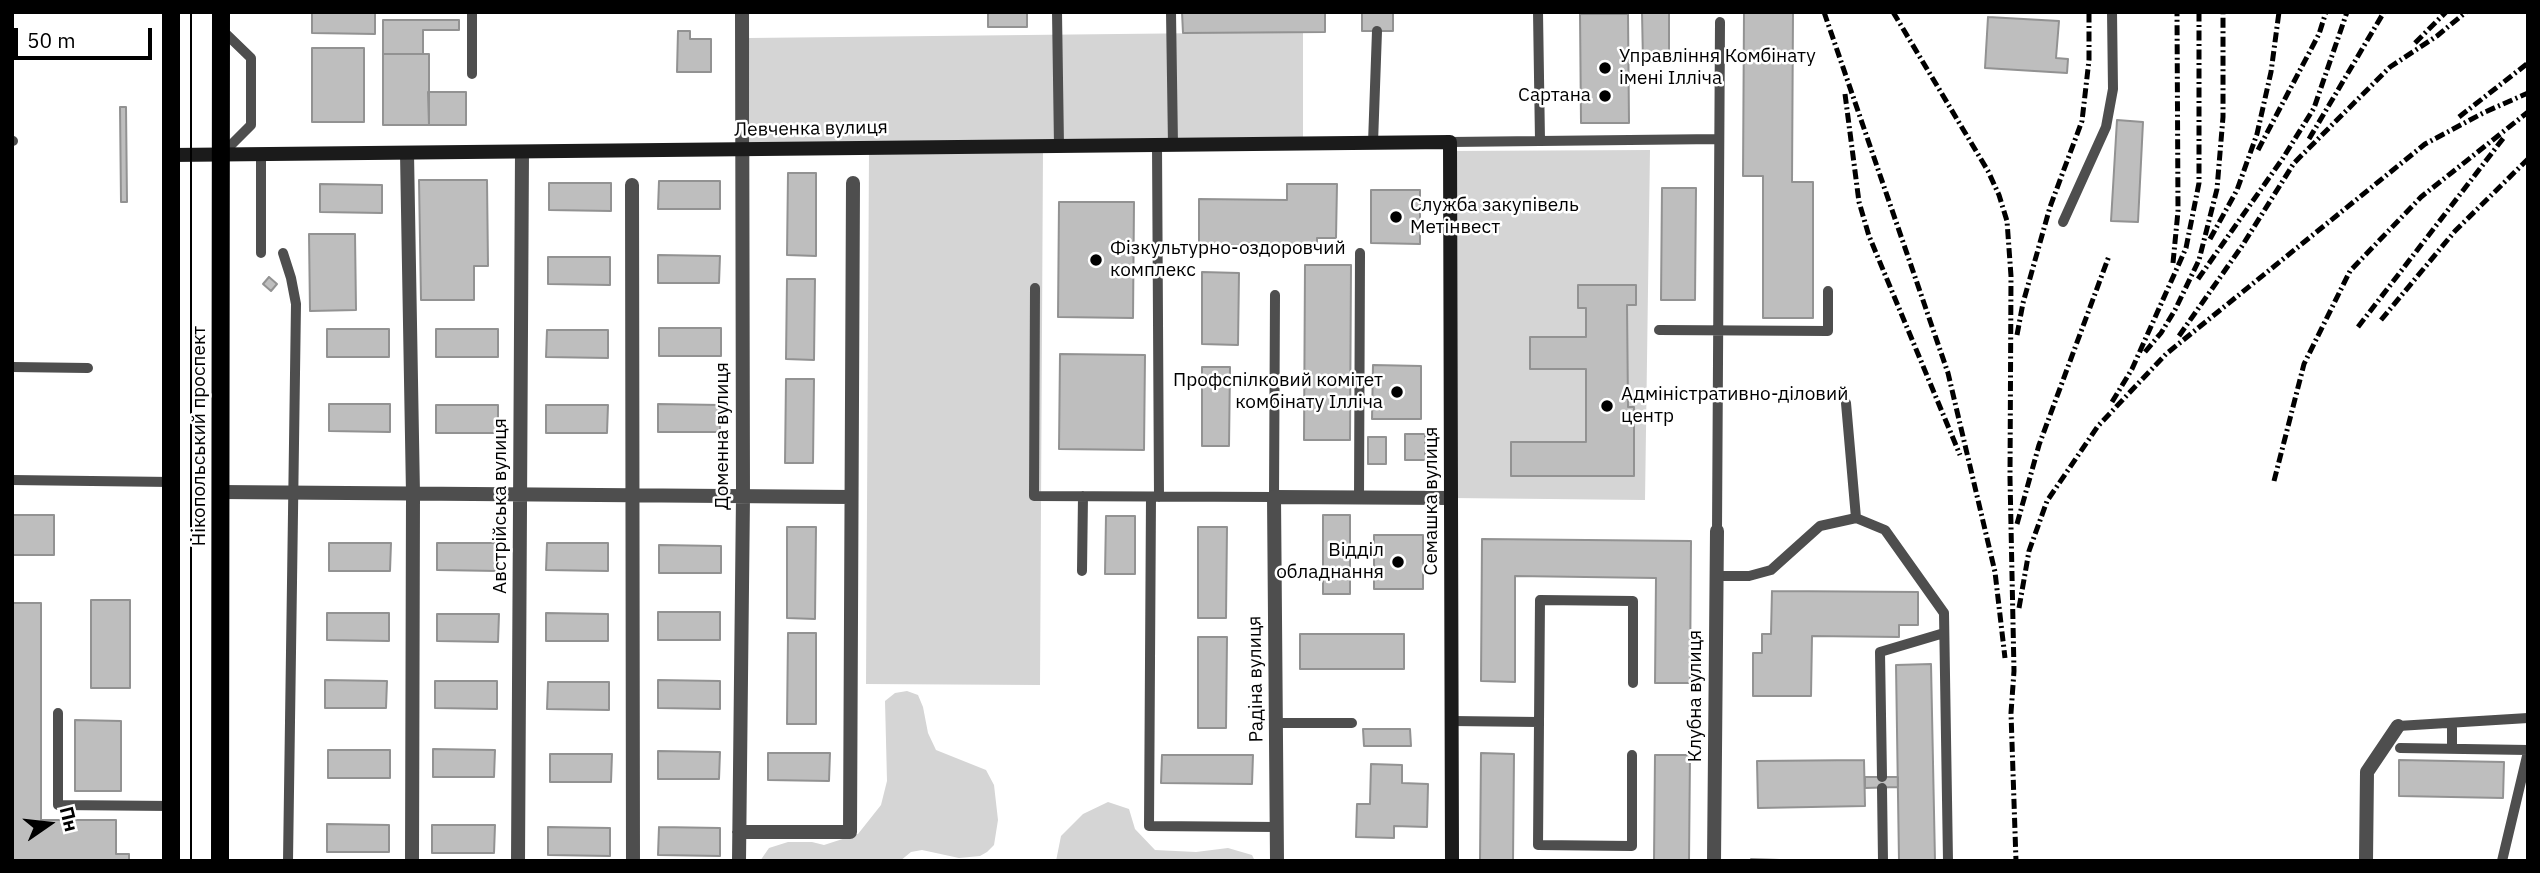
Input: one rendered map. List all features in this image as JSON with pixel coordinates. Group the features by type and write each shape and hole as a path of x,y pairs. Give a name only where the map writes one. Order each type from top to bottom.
{"main road":[{"name":"Нікопольський проспект","path":"171,861 172,12"},
{"name":"Нікопольський проспект","path":"220,861 221,20"}],"street":[{"name":"Доменна вулиця","path":"739,861 743,496 742,12"},
{"name":"Левченка вулиця","path":"171,155 1450,142"},
{"name":"Семашка вулиця","path":"1450,142 1452,861"},
{"name":"Австрійська вулиця","path":"518,861 522,152"},
{"path":"407,153 412,494 412,861"},
{"path":"739,832 850,832 853,183"},
{"path":"632,185 633,861"},
{"path":"221,492 851,496"},
{"path":"1274,497 1451,498"},
{"name":"Радіна вулиця","path":"1274,497 1277,861"},
{"name":"Клубна вулиця","path":"1714,861 1717,531"},
{"path":"2366,861 2367,772 2398,726"}],"lane":[{"path":"472,12 472,74"},
{"path":"1057,12 1059,146"},
{"path":"1171,12 1173,145"},
{"path":"1538,12 1540,141"},
{"path":"2063,222 2106,127 2113,89 2112,12"},
{"path":"221,20 251,58 251,125 221,155"},
{"path":"1717,531 1720,22"},
{"path":"1373,143 1377,31"},
{"path":"1450,142 1720,139"},
{"path":"1157,145 1155,497 1149,826 1277,827"},
{"path":"261,154 261,253"},
{"path":"283,253 296,304 288,861"},
{"path":"1359,498 1360,253"},
{"path":"1035,288 1034,496 1274,497 1275,295"},
{"path":"1659,330 1828,331 1828,292"},
{"path":"12,367 88,368"},
{"path":"1846,403 1856,518"},
{"path":"12,480 171,482"},
{"path":"1082,571 1083,496"},
{"path":"1716,576 1749,576 1771,570 1820,526 1856,518 1885,530 1944,613 1948,861"},
{"path":"1632,755 1632,846 1538,845 1540,600 1633,601 1633,682"},
{"path":"1883,861 1880,652 1944,632"},
{"path":"58,713 58,805 171,806"},
{"path":"2398,726 2528,718"},
{"path":"1452,721 1539,722"},
{"path":"1276,723 1352,723"},
{"path":"2452,723 2452,749"},
{"path":"2400,748 2528,751 2502,861"}],"shaded area":[{"path":"1303,32 1303,137 750,143 749,38"},
{"path":"1650,150 1645,500 1451,498 1450,151"},
{"path":"1043,151 1040,685 866,684 869,153"},
{"path":"907,691 918,695 928,733 936,750 986,770 994,785 998,820 994,845 980,856 959,858 922,850 911,852 900,861 760,861 769,848 788,842 824,845 858,834 881,805 887,781 885,701 895,693"},
{"path":"1108,802 1129,809 1135,829 1155,850 1196,852 1228,848 1252,855 1255,861 1056,861 1061,836 1083,814"}],"building":[{"path":"312,12 375,12 375,34 312,33"},
{"path":"988,12 1027,12 1027,27 988,27"},
{"path":"1182,12 1325,12 1325,32 1183,33"},
{"path":"1393,12 1393,31 1362,31 1362,13"},
{"path":"1612,12 1612,14 1580,14"},
{"path":"1642,12 1669,12 1669,62 1643,62"},
{"path":"1744,12 1793,12 1792,182 1813,182 1813,318 1763,318 1763,176 1743,176"},
{"path":"1580,14 1628,14 1629,123 1581,123"},
{"path":"1988,17 2059,21 2056,58 2068,59 2067,73 1985,68"},
{"path":"383,20 459,20 459,30 423,30 423,54 383,54"},
{"path":"678,31 690,31 690,39 711,39 711,72 677,72"},
{"path":"312,48 364,48 364,122 312,122"},
{"path":"383,54 429,54 429,125 383,125"},
{"path":"428,92 466,92 466,125 429,125"},
{"path":"120,107 126,107 127,202 121,202"},
{"path":"2117,120 2143,122 2138,222 2111,221"},
{"path":"788,173 816,173 816,256 787,255"},
{"path":"419,180 487,180 488,266 474,266 474,300 421,300"},
{"path":"659,181 720,181 720,209 658,209"},
{"path":"549,183 611,183 611,211 549,210"},
{"path":"320,184 382,185 382,213 320,212"},
{"path":"1287,184 1337,184 1336,238 1317,238 1317,246 1199,245 1199,199 1287,200"},
{"path":"1662,188 1696,188 1695,300 1661,300"},
{"path":"1371,190 1420,190 1420,244 1371,243"},
{"path":"1059,202 1134,202 1133,318 1058,317"},
{"path":"309,234 355,234 356,310 310,311"},
{"path":"658,255 720,256 719,283 658,283"},
{"path":"548,257 610,257 610,285 548,284"},
{"path":"1305,265 1351,265 1350,440 1304,440"},
{"path":"1202,272 1239,273 1238,345 1202,344"},
{"path":"269,277 277,284 271,291 263,284"},
{"path":"787,279 815,279 814,360 786,359"},
{"path":"1578,285 1636,285 1636,305 1627,305 1628,407 1634,407 1634,476 1511,476 1511,442 1586,442 1586,369 1530,369 1530,337 1586,337 1586,308 1578,308"},
{"path":"659,328 721,328 721,356 659,356"},
{"path":"327,329 389,329 389,357 327,357"},
{"path":"436,329 498,329 498,357 436,357"},
{"path":"547,330 608,330 608,358 546,357"},
{"path":"1060,354 1145,355 1144,450 1059,449"},
{"path":"1373,365 1421,366 1421,419 1372,419"},
{"path":"1202,367 1230,367 1229,446 1202,446"},
{"path":"786,379 814,379 813,463 785,463"},
{"path":"329,404 390,404 390,432 329,431"},
{"path":"658,404 720,405 720,432 658,432"},
{"path":"436,405 498,405 498,433 436,433"},
{"path":"546,405 608,405 607,433 546,433"},
{"path":"1405,434 1425,434 1425,460 1405,460"},
{"path":"1368,437 1386,437 1386,464 1368,464"},
{"path":"12,515 54,515 54,555 12,555"},
{"path":"1323,515 1350,515 1350,594 1323,594"},
{"path":"1106,516 1135,516 1135,574 1105,574"},
{"path":"787,527 816,527 815,619 787,618"},
{"path":"1198,527 1227,527 1226,618 1198,618"},
{"path":"1374,535 1423,535 1423,589 1374,589"},
{"path":"1482,539 1691,541 1690,683 1655,683 1656,578 1515,576 1515,682 1481,681"},
{"path":"329,543 391,543 390,571 329,571"},
{"path":"437,543 499,543 498,571 437,570"},
{"path":"547,543 608,543 608,571 546,570"},
{"path":"659,545 721,546 721,573 659,573"},
{"path":"1772,591 1918,592 1918,625 1899,625 1899,637 1812,636 1811,696 1753,696 1753,653 1762,653 1762,634 1771,634"},
{"path":"91,600 130,600 130,688 91,688"},
{"path":"12,603 41,603 41,820 116,820 116,854 129,854 129,861 12,861"},
{"path":"658,612 720,612 720,640 658,640"},
{"path":"327,613 389,613 389,641 327,640"},
{"path":"546,613 608,614 608,641 546,641"},
{"path":"437,614 499,614 498,642 437,641"},
{"path":"788,633 816,633 816,724 787,724"},
{"path":"1300,634 1404,634 1404,669 1300,669"},
{"path":"1198,637 1227,637 1226,728 1198,728"},
{"path":"1931,664 1935,861 1899,861 1896,665"},
{"path":"325,680 387,681 386,708 325,708"},
{"path":"658,680 720,681 720,709 658,708"},
{"path":"435,681 497,681 497,709 435,708"},
{"path":"548,682 609,682 609,710 547,709"},
{"path":"75,720 121,721 121,791 75,791"},
{"path":"1363,729 1410,729 1411,746 1364,746"},
{"path":"433,749 495,750 494,777 433,777"},
{"path":"328,750 390,750 390,778 328,778"},
{"path":"658,751 720,752 719,779 658,779"},
{"path":"768,753 830,753 829,781 768,780"},
{"path":"1481,753 1514,754 1513,861 1480,861"},
{"path":"550,754 612,754 611,782 550,782"},
{"path":"1162,755 1253,755 1252,784 1161,783"},
{"path":"1655,755 1690,755 1689,861 1654,861"},
{"path":"1864,760 1865,806 1758,808 1757,761"},
{"path":"2399,760 2504,762 2503,798 2399,796"},
{"path":"1371,764 1402,765 1402,783 1428,784 1427,827 1394,826 1394,838 1356,837 1357,804 1370,804"},
{"path":"1865,777 1898,777 1898,787 1865,788"},
{"path":"327,824 389,825 389,852 327,852"},
{"path":"432,825 495,825 494,853 432,853"},
{"path":"548,827 610,828 610,856 548,855"},
{"path":"659,827 720,828 720,856 658,855"},
{"path":"1751,859 1808,861 1751,861"}],"tram line":[{"path":"191,12 191,861"}],"railway":[{"path":"1824,12 1948,373 1995,572 2005,658"},
{"path":"1893,12 1988,171 2007,221 2011,276 2010,478 2014,671 2011,713 2016,861"},
{"path":"2017,335 2023,303 2050,207 2082,121 2089,60 2089,12"},
{"path":"2173,263 2178,211 2177,12"},
{"path":"2112,402 2132,369 2186,248 2199,183 2199,12"},
{"path":"2145,352 2175,310 2199,260 2217,189 2223,117 2223,12"},
{"path":"2210,239 2237,190 2257,134 2271,72 2279,12"},
{"path":"2258,150 2319,34 2326,12"},
{"path":"2198,279 2283,158 2314,108 2347,12"},
{"path":"2309,139 2384,12"},
{"path":"2415,43 2446,12"},
{"path":"2179,336 2242,246 2294,163 2390,67 2437,36 2466,12"},
{"path":"2459,117 2528,63"},
{"path":"2019,608 2029,551 2047,501 2098,426 2166,354 2425,144 2528,93"},
{"path":"1845,94 1859,202 1869,236 1960,455"},
{"path":"2274,481 2304,364 2350,271 2421,197 2528,112"},
{"path":"2358,327 2505,136"},
{"path":"2381,320 2455,231 2528,159"},
{"path":"2017,524 2039,445 2109,256"}],"place":[{"name":"Управління Комбінату імені Ілліча","path":"1605,68"},
{"name":"Сартана","path":"1605,96"},
{"name":"Служба закупівель Метінвест","path":"1396,217"},
{"name":"Фізкультурно-оздоровчий комплекс","path":"1096,260"},
{"name":"Профспілковий комітет комбінату Ілліча","path":"1397,392"},
{"name":"Адміністративно-діловий центр","path":"1607,406"},
{"name":"Відділ обладнання","path":"1398,562"}]}
